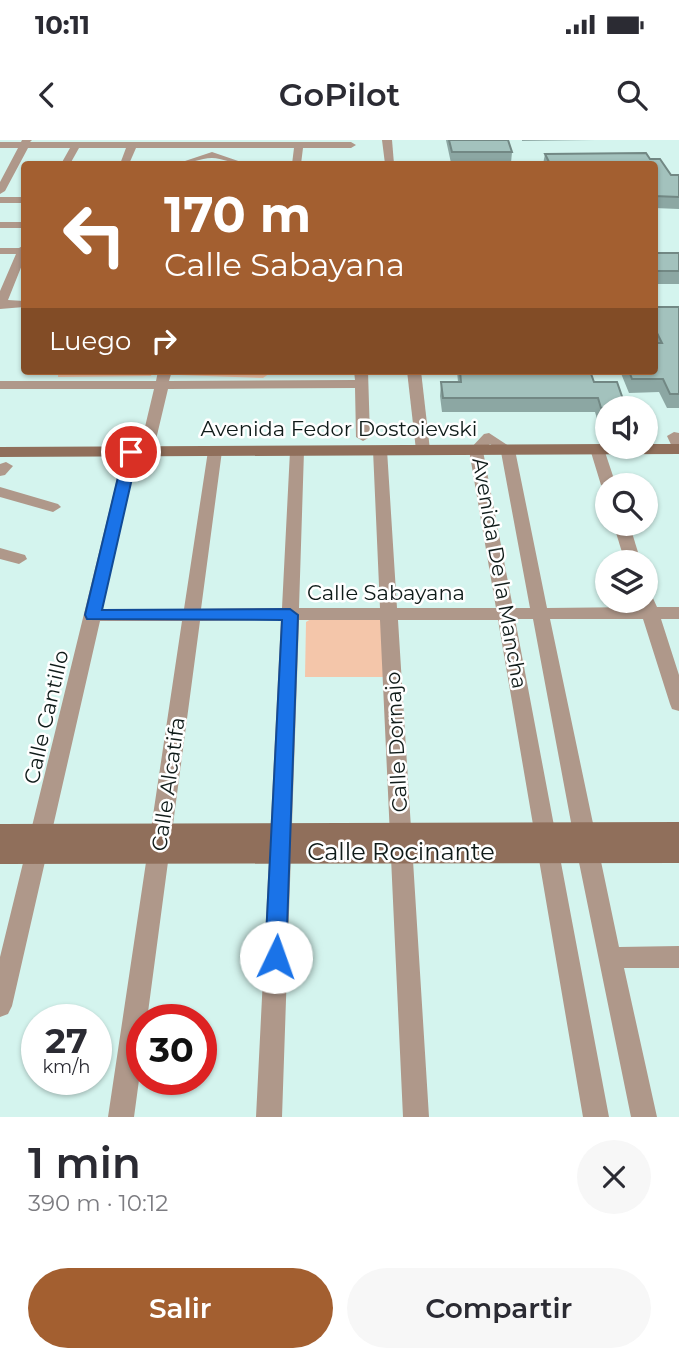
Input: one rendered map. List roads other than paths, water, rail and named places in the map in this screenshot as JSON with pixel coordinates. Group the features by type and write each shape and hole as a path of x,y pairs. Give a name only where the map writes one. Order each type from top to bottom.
{"main road":[{"name":"Avenida Fedor Dostoievski","path":"2,464 58,466 83,452 140,445 363,437 422,444"},
{"name":"Avenida Fedor Dostoievski","path":"658,438 677,440"},
{"name":"Avenida Fedor Dostoievski","path":"0,439 215,451 380,450 422,444 595,443"},
{"name":"Avenida Fedor Dostoievski","path":"658,441 677,440"},
{"name":"Avenida Fedor Dostoievski","path":"508,450 595,444"},
{"name":"Calle Rocinante","path":"40,843 585,842 679,832"},
{"path":"0,835 40,843"},
{"name":"Calle Rocinante","path":"585,842 679,852"},
{"path":"0,853 40,843"}],"street":[{"path":"387,140 390,161"},
{"path":"0,191 25,143"},
{"path":"0,145 161,145 213,151 271,145 351,147"},
{"path":"68,161 76,145"},
{"path":"127,160 132,145"},
{"path":"127,160 161,145"},
{"path":"271,145 298,160 299,145"},
{"path":"188,161 213,151 235,161"},
{"path":"0,164 14,164"},
{"path":"0,200 21,200"},
{"path":"0,225 21,225"},
{"path":"0,251 21,250"},
{"path":"21,254 6,273 0,304 21,304"},
{"path":"414,375 422,444"},
{"path":"0,385 45,378 361,377 363,437"},
{"name":"Calle Cantillo","path":"0,1006 93,615 140,445 163,378"},
{"name":"Avenida De la Mancha","path":"596,1117 506,614 483,443 508,450 585,842 644,1117"},
{"name":"Calle Dornajo","path":"380,450 416,1117"},
{"name":"Calle Alcatifa","path":"121,1117 215,451"},
{"path":"269,1117 297,451"},
{"path":"0,492 53,507"},
{"path":"0,553 19,559"},
{"name":"Calle Sabayana","path":"658,609 679,613"},
{"name":"Calle Sabayana","path":"93,615 540,614 595,610"},
{"path":"650,613 679,704"},
{"path":"610,958 679,957"}]}
